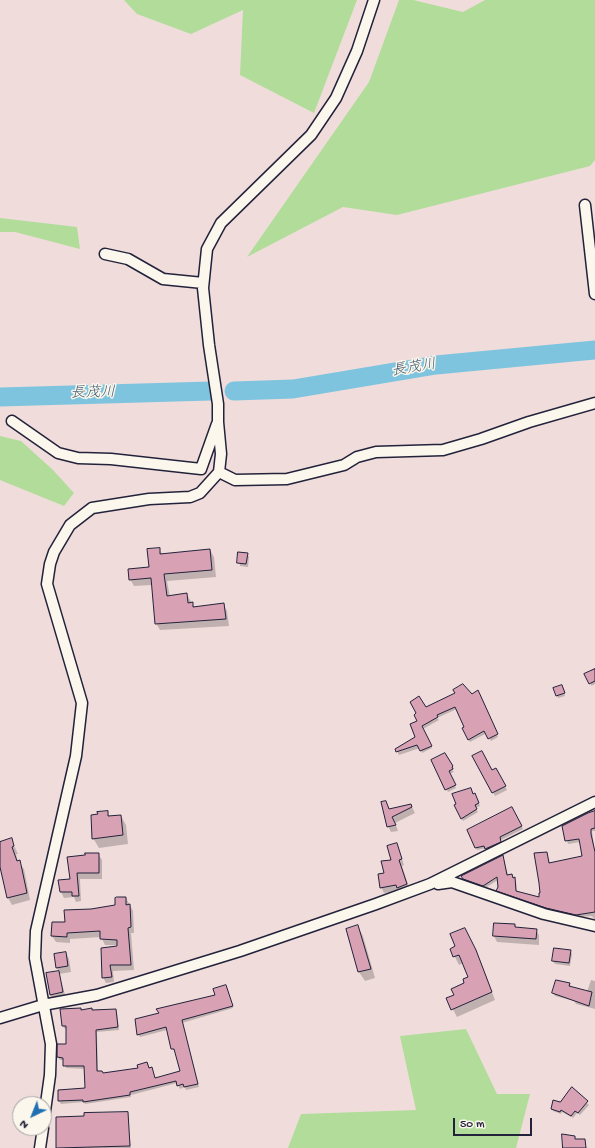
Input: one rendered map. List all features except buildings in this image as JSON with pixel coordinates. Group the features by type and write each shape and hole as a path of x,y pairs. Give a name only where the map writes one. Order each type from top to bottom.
{"street":[{"path":"47,1096 50,1075 51,1044 35,958 36,931 76,756 82,703 49,591 48,584 50,564 54,552 70,525 92,508 149,499 190,497 200,493 219,472 221,454 218,404 209,345 203,282 207,249 221,223 311,135 336,98 357,51 374,0"},
{"path":"585,205 595,294"},
{"path":"105,254 128,259 163,279 203,282"},
{"path":"219,472 235,480 287,479 344,464 357,457 376,452 443,450 481,439 528,422 595,403"},
{"path":"12,421 58,453 72,456 111,458 201,469 218,422"},
{"path":"0,1018 43,1005 97,995 240,951 430,884 595,802"},
{"path":"430,884 452,882 544,914 595,926"},
{"path":"40,1148 42,1136"}],"green space":[{"path":"124,0 357,0 314,113 240,75 243,10 191,34 137,14"},
{"path":"399,0 413,0 463,12 485,0 595,0 595,160 590,166 397,215 343,207 247,257 369,82"},
{"path":"0,218 77,227 80,249 15,232 0,232"},
{"path":"0,436 21,441 53,470 74,493 64,506 0,480"},
{"path":"466,1029 497,1094 530,1094 516,1148 288,1148 301,1114 416,1110 400,1036"}],"waterway":[{"name":"長茂川","path":"234,391 293,389 436,365 595,350"},
{"name":"長茂川","path":"0,397 211,391"}]}
